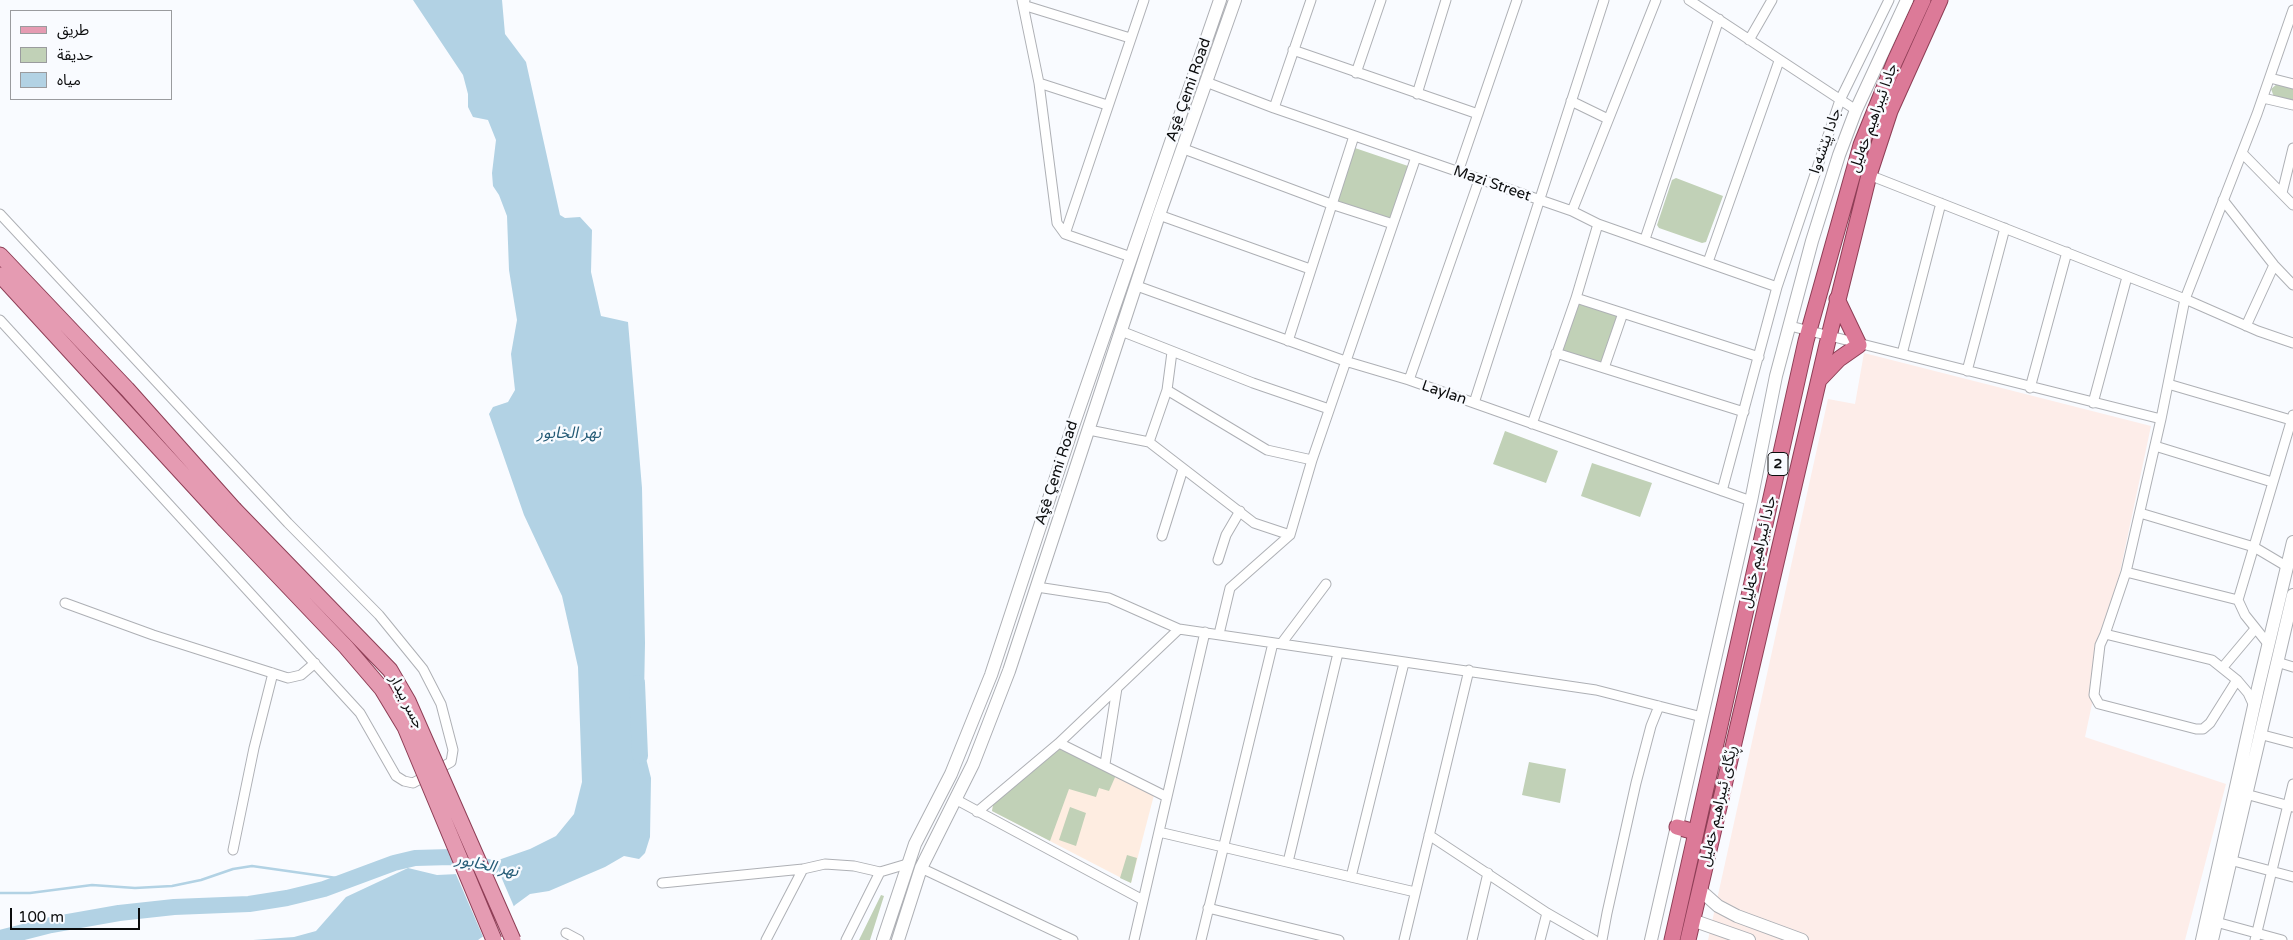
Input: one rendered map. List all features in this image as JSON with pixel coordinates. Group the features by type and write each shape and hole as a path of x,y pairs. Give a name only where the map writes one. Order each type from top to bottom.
{"highway":[{"name":"جادا ئیبراهیم خەلیل","path":"1672,940 1808,331 1861,145 1895,61 1923,0"},
{"name":"جادا ئیبراهیم خەلیل","path":"1750,671 1828,336 1869,175 1890,111 1940,0"},
{"path":"1818,381 1839,359 1859,345 1837,299"},
{"name":"ڕێگای ئیبراهیم خەلیل","path":"1688,940 1750,671"},
{"path":"1676,827 1695,832"}],"main road":[{"name":"Aşê Çemi Road","path":"883,940 915,844 951,774 991,675 1070,435 1220,0"},
{"name":"Aşê Çemi Road","path":"898,940 922,868 973,764 1009,671 1159,215 1184,149 1235,0"},
{"name":"جادا ئیبراهیم خەلیل","path":"1651,940 1751,500 1763,435 1812,240 1839,155 1856,110 1907,0"},
{"path":"0,254 127,389 229,514"},
{"path":"0,275 229,514"},
{"name":"جسر بيدار","path":"229,514 382,690 405,727 494,940"},
{"name":"جسر بيدار","path":"229,514 390,670 408,701 513,940"},
{"path":"2212,940 2230,860 2254,706 2293,542"},
{"path":"2202,940 2240,793 2259,734 2277,662 2289,629 2293,595"},
{"path":"1700,890 1718,906 1737,916 1802,940"},
{"path":"1692,920 1749,940"}],"street":[{"path":"1064,234 1144,0"},
{"path":"1274,108 1310,0"},
{"path":"1356,72 1381,0"},
{"path":"1417,94 1446,0"},
{"path":"1458,172 1517,0"},
{"path":"1474,403 1604,0"},
{"path":"1572,211 1656,0"},
{"path":"1689,0 1856,110"},
{"path":"1748,40 1772,0"},
{"name":"جادا پێشەوا","path":"1722,490 1776,287 1840,100 1889,0"},
{"path":"1130,38 1024,2 1039,83 1055,219 1064,234 1132,257"},
{"path":"2237,680 2210,723 2203,729 2196,729 2099,704 2094,695 2100,645 2126,572 2155,446 2185,299 2263,98 2293,10"},
{"path":"1645,239 1719,19"},
{"path":"1293,50 1478,114"},
{"path":"1708,262 1779,61"},
{"path":"2270,78 2293,84"},
{"name":"Mazi Street","path":"1206,82 1274,108 1572,211 1598,224 1645,239 1776,287"},
{"path":"1039,83 1107,105"},
{"path":"2263,98 2293,105"},
{"path":"1571,102 1608,119"},
{"path":"1288,341 1354,136"},
{"path":"2282,194 2293,148"},
{"path":"1184,149 1331,204 1393,224"},
{"path":"2242,153 2293,205"},
{"path":"1219,634 1230,588 1290,535 1329,409 1416,158"},
{"path":"1869,175 2185,299 2246,326 2293,343"},
{"path":"1409,380 1479,180"},
{"path":"2223,200 2274,265 2293,284"},
{"path":"1902,354 1941,203"},
{"path":"0,214 140,362 288,523 379,614 423,669 440,704 453,750 451,762 413,783 404,781 396,776 360,713 0,320"},
{"path":"1159,215 1310,269"},
{"path":"1532,424 1576,298 1598,224"},
{"path":"1967,371 2005,228"},
{"path":"2030,388 2067,252"},
{"path":"2246,326 2274,265"},
{"path":"2093,402 2127,276"},
{"name":"Laylan","path":"1136,286 1288,341 1409,380 1751,500"},
{"path":"1576,298 1759,356"},
{"path":"1604,368 1623,313"},
{"path":"1790,326 2030,388 2161,418"},
{"path":"1121,331 1172,352 1329,409"},
{"path":"1149,442 1167,390 1172,352"},
{"path":"1556,353 1744,412"},
{"path":"2168,384 2292,418 2238,600 2255,629 2269,645"},
{"path":"1167,390 1267,450 1312,460"},
{"path":"1089,430 1149,442 1254,522 1290,535"},
{"path":"2155,446 2272,482"},
{"path":"1162,536 1184,469"},
{"path":"1218,560 1226,535 1240,512"},
{"path":"2140,513 2254,547 2286,566"},
{"path":"2126,572 2238,600"},
{"path":"1201,940 1222,847 1277,643 1326,584"},
{"path":"1037,587 1109,598 1179,629 1596,690 1702,717"},
{"path":"65,603 153,635 288,678 297,677 315,663"},
{"path":"977,812 1058,743 1179,629"},
{"path":"2223,667 2255,629"},
{"path":"1134,940 1205,632"},
{"path":"2105,634 2212,660 2237,680 2248,693 2254,706"},
{"path":"1288,862 1338,653"},
{"path":"2277,662 2293,667"},
{"path":"1351,877 1404,663"},
{"path":"1404,940 1469,670"},
{"path":"233,850 254,748 273,673"},
{"path":"1105,764 1117,688"},
{"path":"1602,940 1636,784 1651,726 1659,706"},
{"path":"2259,734 2293,743"},
{"path":"1058,743 1105,764 1168,797"},
{"path":"2256,936 2290,806 2293,784"},
{"path":"2240,793 2290,806"},
{"path":"956,799 977,812 1144,900"},
{"path":"1159,832 1415,892"},
{"path":"1430,834 1546,913 1594,940"},
{"path":"2230,860 2293,877"},
{"path":"662,882 803,869 825,864 842,864 880,872 907,864"},
{"path":"922,868 1068,939"},
{"path":"766,940 803,869"},
{"path":"846,940 880,872"},
{"path":"1472,940 1488,873"},
{"path":"1208,908 1339,940"},
{"path":"1540,940 1546,913"},
{"path":"2216,922 2256,936 2282,940"},
{"path":"566,932 579,940"}],"shaded area":[{"path":"1864,353 2151,426 2085,737 2226,784 2185,940 1708,940 1828,399 1855,404"},
{"path":"1057,748 1154,795 1131,883 992,811 993,805"}],"green space":[{"path":"2277,84 2293,88 2293,101 2274,97 2271,89"},
{"path":"1355,148 1408,166 1390,220 1336,202"},
{"path":"1676,178 1723,196 1706,242 1702,243 1659,228 1657,225 1672,180"},
{"path":"1578,304 1619,316 1602,364 1562,350"},
{"path":"1505,431 1558,451 1546,483 1493,464"},
{"path":"1592,463 1652,483 1640,517 1581,496"},
{"path":"1057,748 1116,775 1109,791 1099,788 1096,797 1069,789 1050,841 992,811 993,805"},
{"path":"1529,762 1566,769 1560,803 1522,795"},
{"path":"1070,807 1086,813 1076,846 1059,840"},
{"path":"1127,855 1137,858 1131,883 1120,878"},
{"path":"881,895 884,896 870,940 859,940"}],"water":[{"name":"نهر الخابور","path":"413,0 502,0 505,34 526,62 560,215 565,218 580,217 592,230 591,272 601,316 628,322 642,488 645,643 644,696 634,711 651,778 650,837 645,853 639,859 624,856 605,867 549,891 530,894 515,905 499,925 478,940 253,940 294,937 316,931 346,897 408,868 437,875 458,874 530,849 556,836 574,814 582,782 578,667 562,596 524,515 489,414 493,407 508,402 515,390 511,354 517,320 509,270 507,216 499,195 493,186 492,173 496,140 488,120 473,117 468,107 468,94 463,75"}],"pier":[{"path":"493,858 515,909 500,927 484,939 455,872"}],"waterway":[{"name":"نهر الخابور","path":"637,683 640,756"},
{"name":"نهر الخابور","path":"0,938 51,925 119,913 174,907 249,904 287,898 324,889 394,863 415,858 451,857 491,868"},
{"path":"0,893 30,893 92,885 135,888 172,886 201,880 233,869 252,866 351,880"}]}
